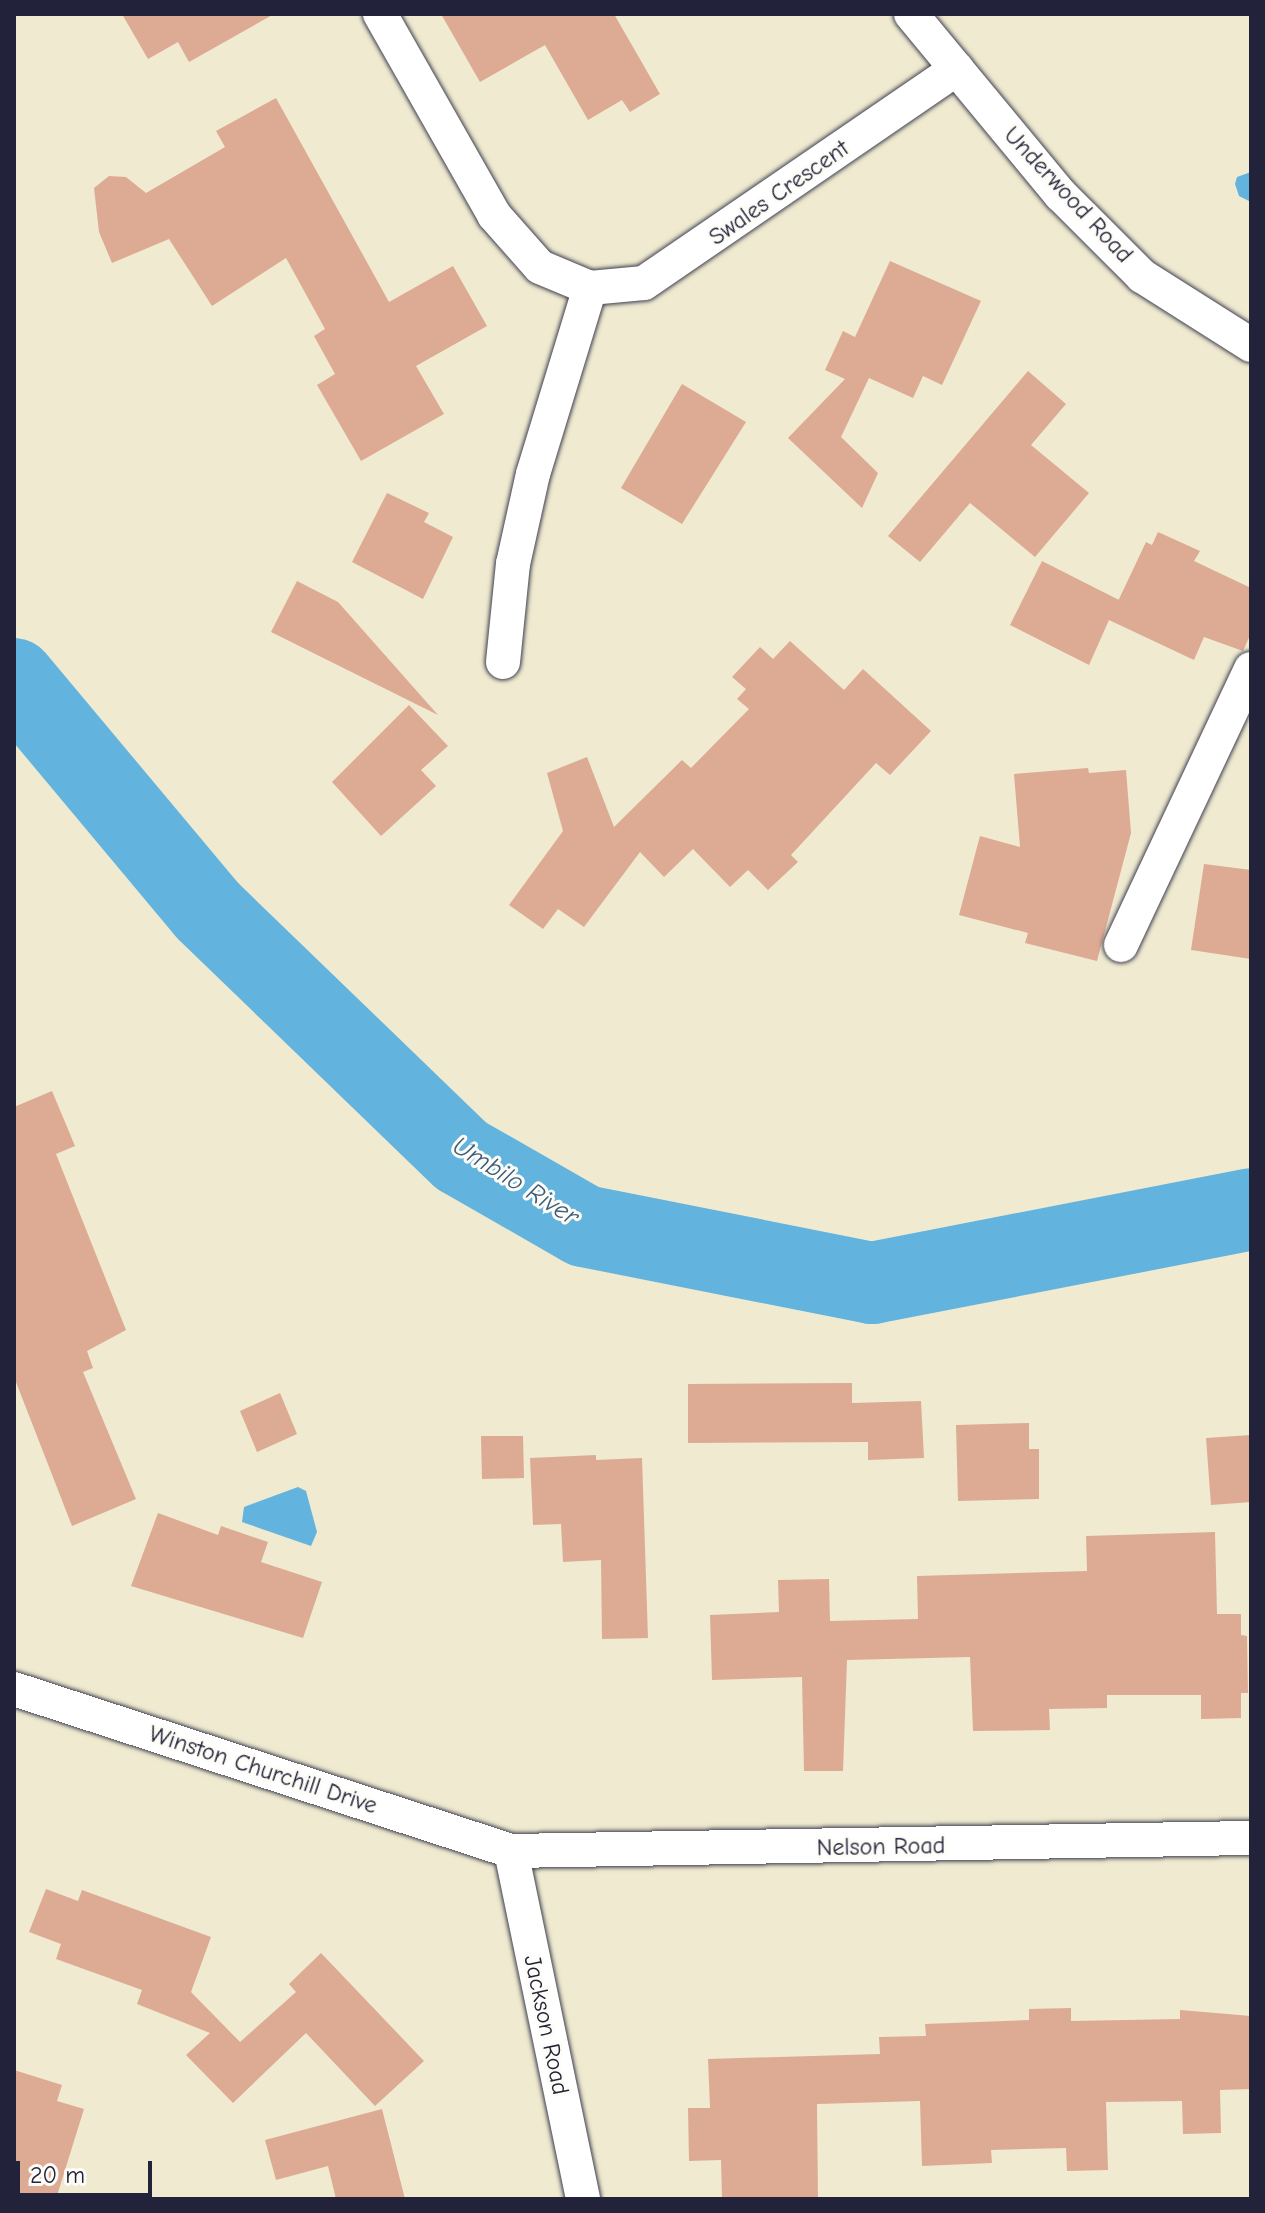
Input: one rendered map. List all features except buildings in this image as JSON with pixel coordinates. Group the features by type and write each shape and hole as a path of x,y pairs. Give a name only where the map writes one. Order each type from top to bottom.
{"street":[{"name":"Swales Crescent","path":"380,14 494,215 540,267 590,288 644,283 957,69"},
{"name":"Underwood Road","path":"911,14 1061,195 1142,276 1251,345"},
{"path":"503,662 513,564 533,474 590,288"},
{"path":"1121,945 1251,669"},
{"name":"Winston Churchill Drive","path":"14,1689 511,1851"},
{"name":"Nelson Road","path":"511,1851 1251,1838"},
{"name":"Jackson Road","path":"511,1851 583,2199"}],"water":[{"path":"1251,172 1251,202 1239,196 1235,184 1237,177"},
{"path":"298,1487 306,1491 317,1532 311,1546 242,1522 244,1507"}],"waterway":[{"name":"Umbilo River","path":"14,679 207,910 462,1156 584,1226 872,1283 1251,1209"}]}
